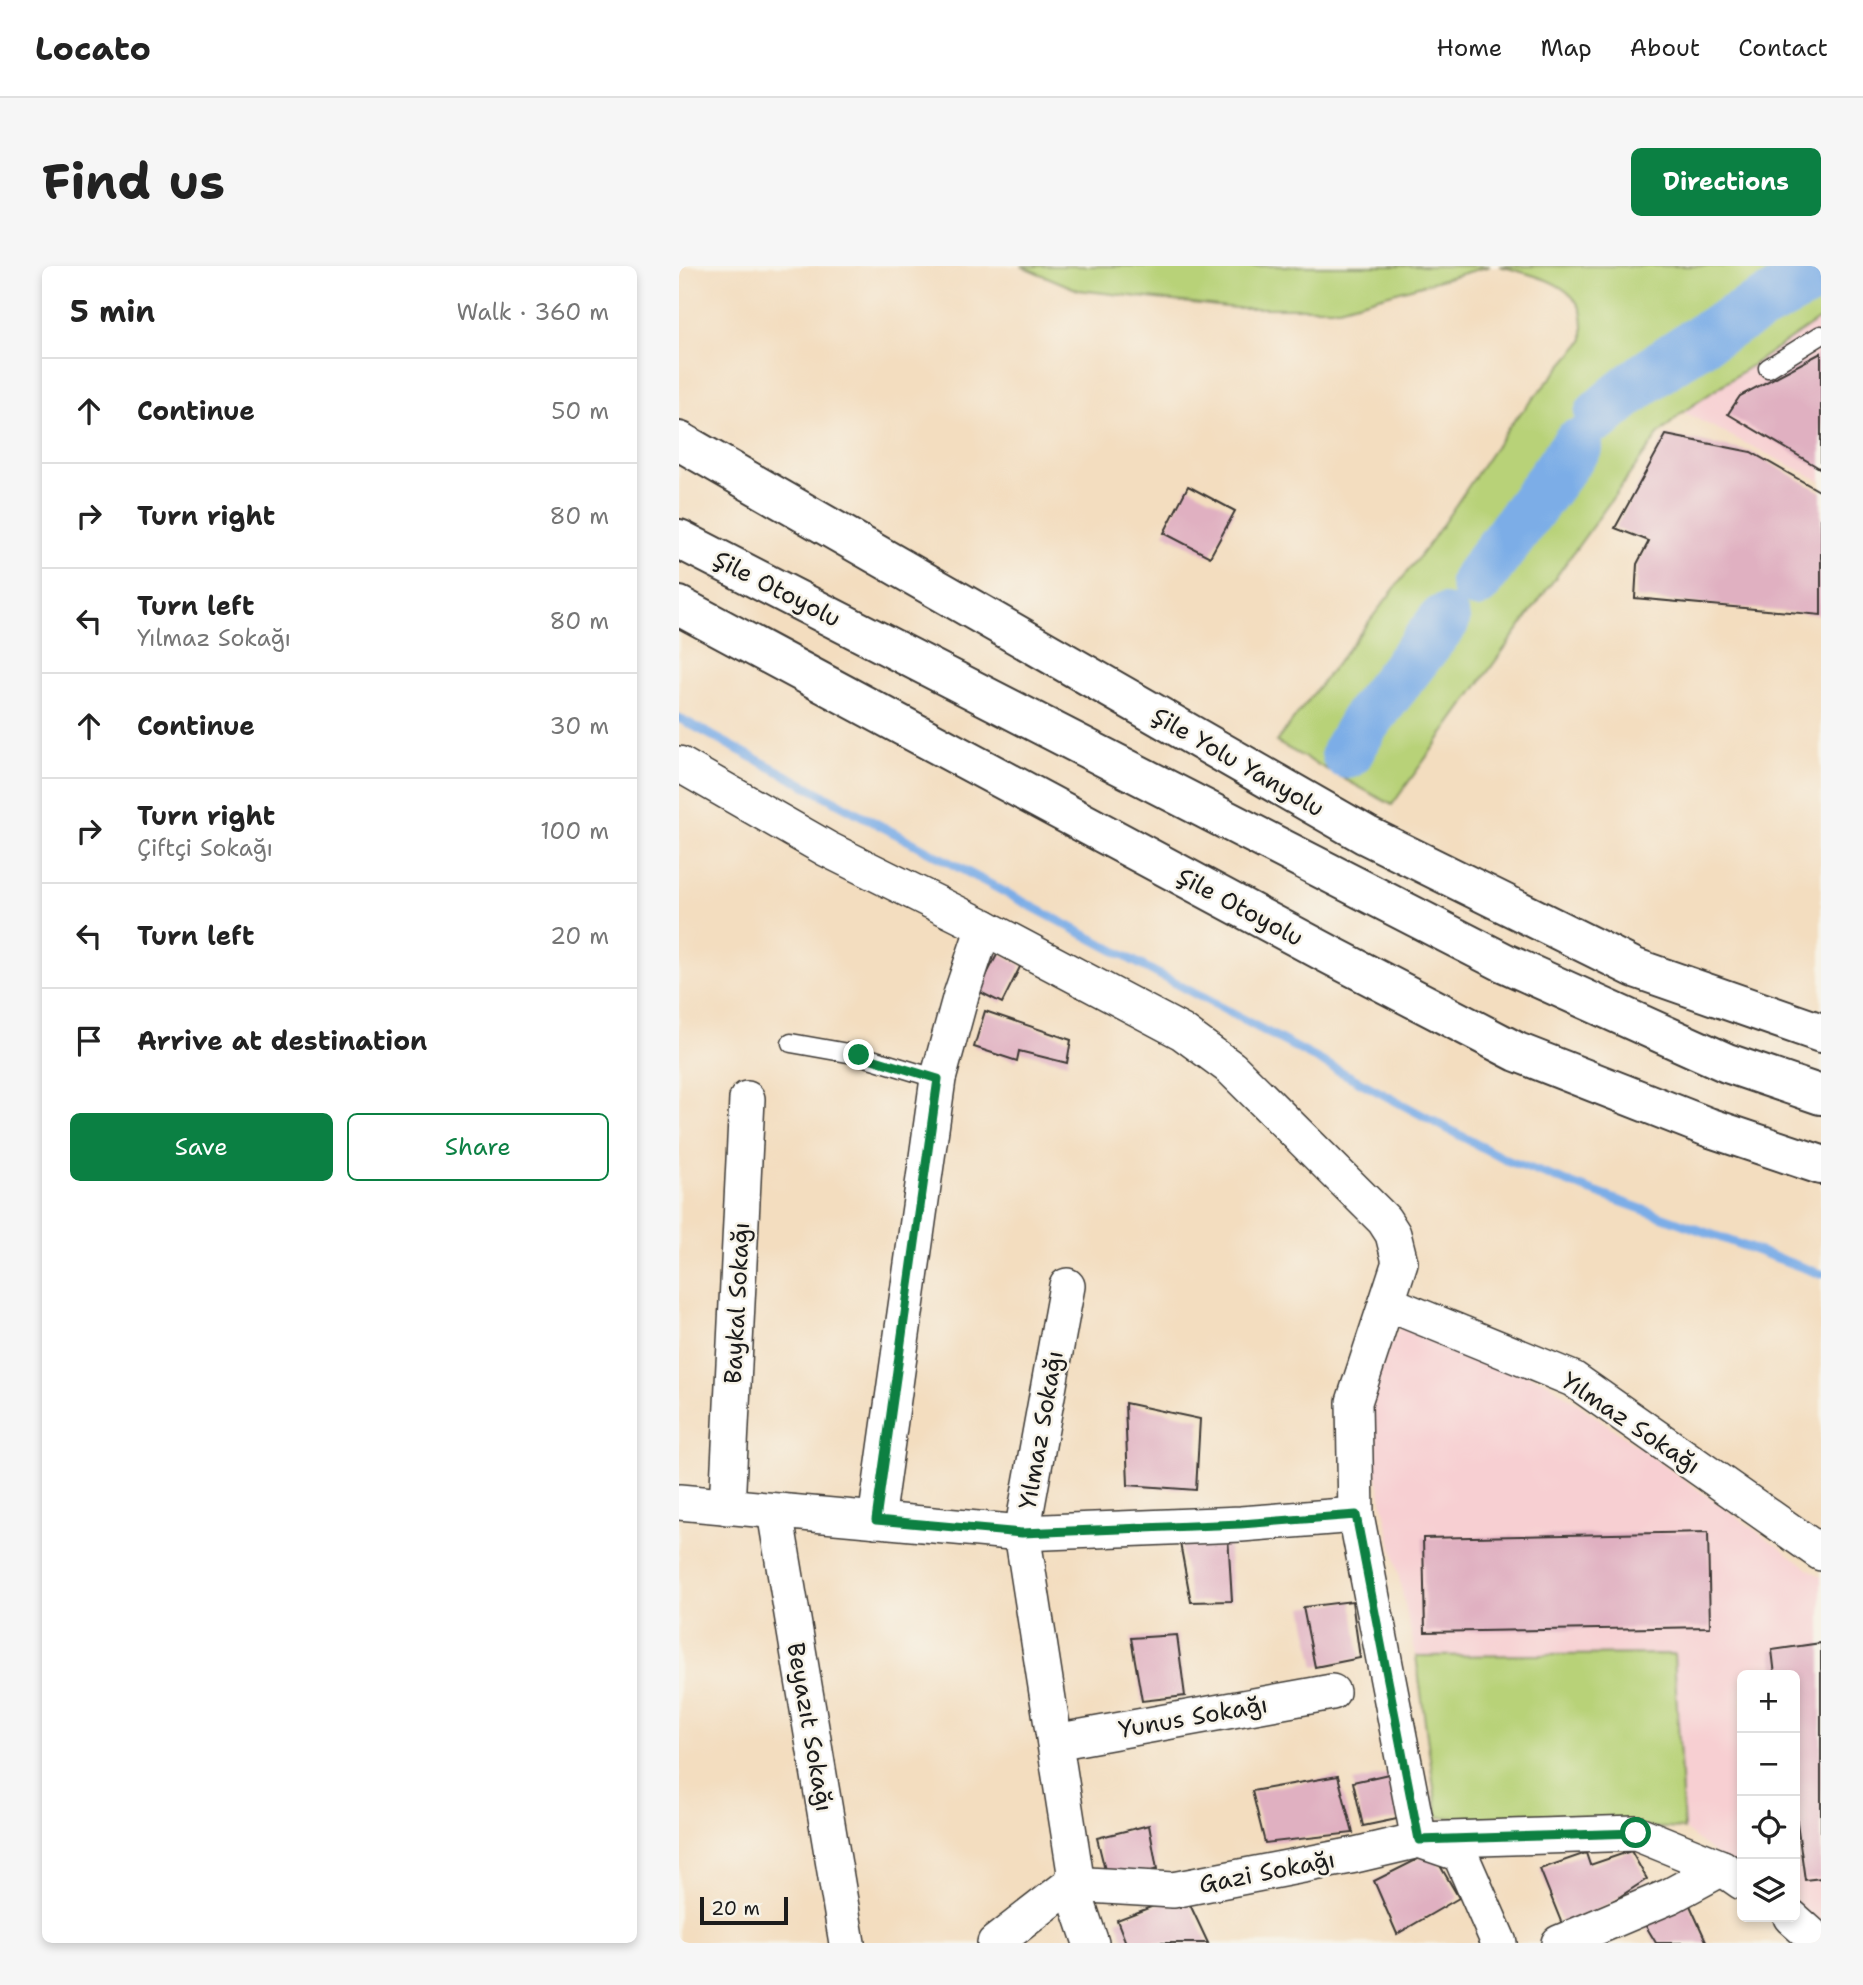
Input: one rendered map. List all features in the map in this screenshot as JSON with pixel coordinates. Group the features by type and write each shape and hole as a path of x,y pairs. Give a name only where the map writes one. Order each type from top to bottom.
{"main road":[{"name":"Şile Yolu Yanyolu","path":"679,441 1366,835 1635,968 1821,1033"},
{"name":"Şile Otoyolu","path":"679,539 1505,963 1727,1063 1821,1095"},
{"name":"Şile Otoyolu","path":"679,606 1319,949 1517,1052 1708,1126 1821,1165"}],"street":[{"path":"679,764 827,849 984,927 1173,1027 1231,1068 1384,1220 1393,1234 1400,1262 1354,1402 1356,1515 1419,1840 1460,1854 1499,1943"},
{"path":"876,1520 938,1079 961,995 984,927"},
{"name":"Baykal Sokağı","path":"727,1507 747,1099"},
{"name":"Yılmaz Sokağı","path":"1067,1286 1022,1533 1241,1524 1356,1515"},
{"name":"Yılmaz Sokağı","path":"1387,1303 1573,1379 1821,1553"},
{"path":"679,1502 1022,1533 1075,1872 1070,1884 995,1943"},
{"name":"Beyazıt Sokağı","path":"775,1512 847,1943"},
{"name":"Yunus Sokağı","path":"1055,1742 1332,1692"},
{"name":"Gazi Sokağı","path":"1070,1884 1173,1890 1355,1856 1419,1840 1636,1833 1732,1875"},
{"path":"1559,1943 1669,1896 1732,1875"},
{"path":"1070,1884 1091,1943"},
{"path":"1797,1922 1820,1943"}],"lane":[{"path":"1768,368 1821,335"},
{"path":"791,1043 859,1055 938,1079"}],"shaded area":[{"path":"1821,318 1821,481 1683,412"},
{"path":"1401,1324 1547,1382 1821,1577 1821,1938 1800,1921 1800,1670 1737,1670 1737,1871 1684,1829 1673,1654 1416,1656 1361,1404"}],"green space":[{"path":"1021,266 1490,266 1339,308 1235,308 1078,290"},
{"path":"1500,266 1821,266 1821,318 1683,412 1658,435 1392,805 1276,742 1432,540 1510,425 1583,341 1581,311 1574,298 1556,285 1534,275"},
{"path":"1674,1654 1684,1829 1438,1817 1416,1656"}],"building":[{"path":"1821,353 1821,469 1728,414 1740,396"},
{"path":"1666,435 1751,452 1821,492 1821,615 1635,598 1637,564 1649,541 1615,528"},
{"path":"1188,486 1235,511 1210,557 1164,533"},
{"path":"998,953 1021,965 1002,1003 978,991"},
{"path":"985,1011 1071,1040 1067,1063 1019,1051 1017,1061 974,1047"},
{"path":"1125,1403 1200,1419 1196,1490 1128,1485"},
{"path":"1708,1532 1710,1627 1425,1632 1423,1538"},
{"path":"1228,1535 1232,1601 1191,1602 1180,1543"},
{"path":"1352,1601 1360,1658 1315,1667 1303,1607"},
{"path":"1177,1635 1185,1696 1142,1701 1131,1638"},
{"path":"1821,1643 1821,1878 1805,1880 1800,1844 1800,1670 1774,1670 1772,1650"},
{"path":"1393,1773 1402,1818 1363,1826 1353,1782"},
{"path":"1338,1776 1353,1833 1265,1843 1252,1791"},
{"path":"1149,1825 1157,1869 1109,1886 1097,1838"},
{"path":"1631,1851 1647,1879 1604,1907 1562,1924 1540,1869 1586,1853 1590,1865"},
{"path":"1432,1852 1459,1898 1397,1934 1374,1881"},
{"path":"1185,1894 1208,1943 1126,1943 1117,1920"},
{"path":"1688,1901 1707,1943 1656,1943 1644,1923"}],"waterway":[{"path":"1600,415 1651,373 1706,337 1821,274"},
{"path":"1476,582 1577,445"},
{"path":"1347,753 1364,723 1444,620"},
{"path":"679,718 1506,1160 1821,1274"}],"route":[{"path":"859,1055 938,1079 876,1520 1022,1533 1241,1524 1356,1515 1419,1840 1636,1833"}]}
